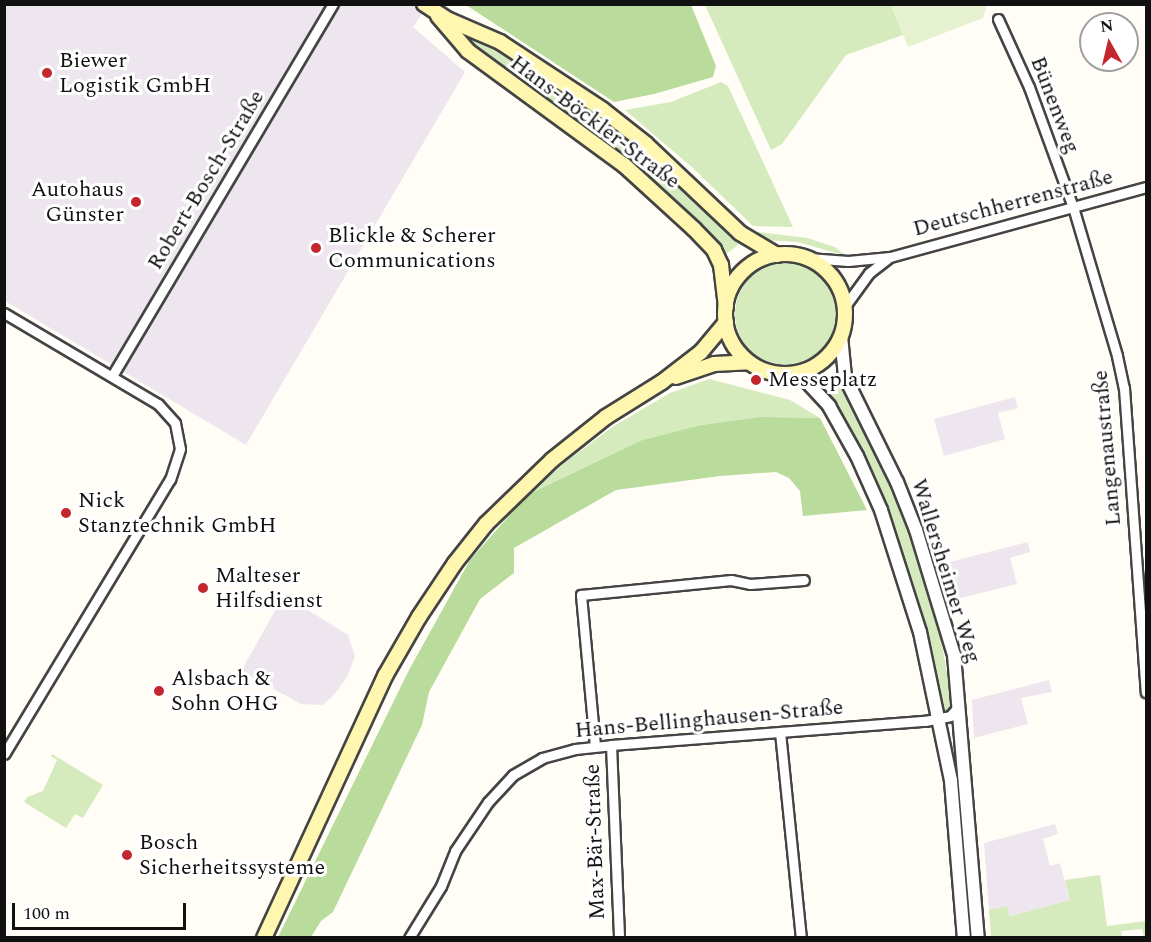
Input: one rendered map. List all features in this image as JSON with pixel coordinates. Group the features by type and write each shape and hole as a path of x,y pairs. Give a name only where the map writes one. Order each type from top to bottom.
{"main road":[{"name":"Hans-Böckler-Straße","path":"433,7 500,42 587,99 646,144 740,233 777,255"},
{"name":"Hans-Böckler-Straße","path":"433,7 468,51 617,160 694,229 714,250 721,265 726,307"},
{"path":"808,258 777,255 755,262 743,272 733,285 726,307 726,322 734,345 749,362 771,372 794,373 822,361 841,336"},
{"name":"Wallersheimer Weg","path":"808,258 832,277 840,291 844,306 841,336"},
{"path":"264,938 385,676 418,617 455,563 492,518 552,460 606,417 662,382 701,352 726,322"},
{"path":"662,382 714,364 749,362"}],"street":[{"name":"Robert-Bosch-Straße","path":"112,376 333,4"},
{"name":"Bünenweg","path":"998,19 1029,87 1073,207"},
{"name":"Deutschherrenstraße","path":"808,258 848,261 890,257 1146,187"},
{"name":"Langenaustraße","path":"1073,207 1117,356 1124,388 1146,692"},
{"name":"Deutschherrenstraße","path":"844,306 869,273 890,257"},
{"path":"4,313 112,376 167,412 180,436 177,462 4,754"},
{"name":"Wallersheimer Weg","path":"841,336 845,377 897,482 916,530 954,655 978,938"},
{"name":"Wallersheimer Weg","path":"794,373 829,406 856,456 881,510 920,632 940,718 955,818 964,938"},
{"path":"595,746 581,595 731,580 750,584 804,580"},
{"name":"Hans-Bellinghausen-Straße","path":"409,938 441,886 455,851 498,788 524,767 542,758 595,746 892,724 950,716 959,706"},
{"path":"780,732 801,938"},
{"name":"Max-Bär-Straße","path":"611,745 619,937"}],"shaded area":[{"path":"5,5 428,5 413,27 465,72 246,445 5,301"},
{"path":"1015,397 1018,408 998,413 1005,439 944,456 934,419"},
{"path":"1028,542 1030,552 1010,558 1017,584 957,599 950,576 954,575 950,562"},
{"path":"284,595 348,635 355,656 347,677 333,696 322,705 301,704 241,671"},
{"path":"1049,680 1052,692 1021,698 1028,724 974,738 972,700"},
{"path":"1055,824 1058,834 1043,839 1050,866 1060,863 1070,900 1010,916 1007,906 989,910 984,843"}],"green space":[{"path":"984,4 986,9 983,18 908,47 891,5"},
{"path":"466,5 691,5 716,66 713,77 654,94 614,102"},
{"path":"705,5 891,5 903,35 846,55 782,144 771,150"},
{"path":"466,32 477,34 600,115 643,149 741,240 736,247 723,256 697,224 628,162 476,53 462,36"},
{"path":"721,82 728,86 793,227 753,226 693,168 625,110 671,102"},
{"path":"758,232 807,238 835,247 846,256 798,242 764,240 754,236"},
{"path":"786,263 805,267 822,278 833,295 837,314 833,333 822,350 805,361 786,365 767,361 750,350 739,333 735,314 739,295 750,278 767,267"},
{"path":"709,379 790,400 820,418 760,417 701,425 642,440 527,495 568,460 614,426 670,393"},
{"path":"843,383 874,444 914,534 941,639 953,707 949,712 943,713 922,630 845,426 825,392"},
{"path":"760,417 820,418 867,510 803,516 800,491 789,478 776,472 720,476 616,490 514,548 514,573 480,599 429,692 422,725 333,912 321,921 311,937 278,937 409,670 470,560 527,495 642,440 701,425"},
{"path":"52,754 103,785 83,818 75,814 66,828 24,802 27,797 43,791 57,760 51,756"},
{"path":"1100,875 1107,926 1146,921 1146,937 1142,929 1121,931 1122,937 991,937 989,910 1007,906 1010,916 1070,900 1065,880"}],"place":[{"name":"Biewer Logistik GmbH","path":"47,73"},
{"name":"Autohaus Günster","path":"136,202"},
{"name":"Blickle & Scherer Communications","path":"316,248"},
{"name":"Messeplatz","path":"756,380"},
{"name":"Nick Stanztechnik GmbH","path":"66,513"},
{"name":"Malteser Hilfsdienst","path":"203,588"},
{"name":"Alsbach & Sohn OHG","path":"159,691"},
{"name":"Bosch Sicherheitssysteme","path":"127,855"}]}
